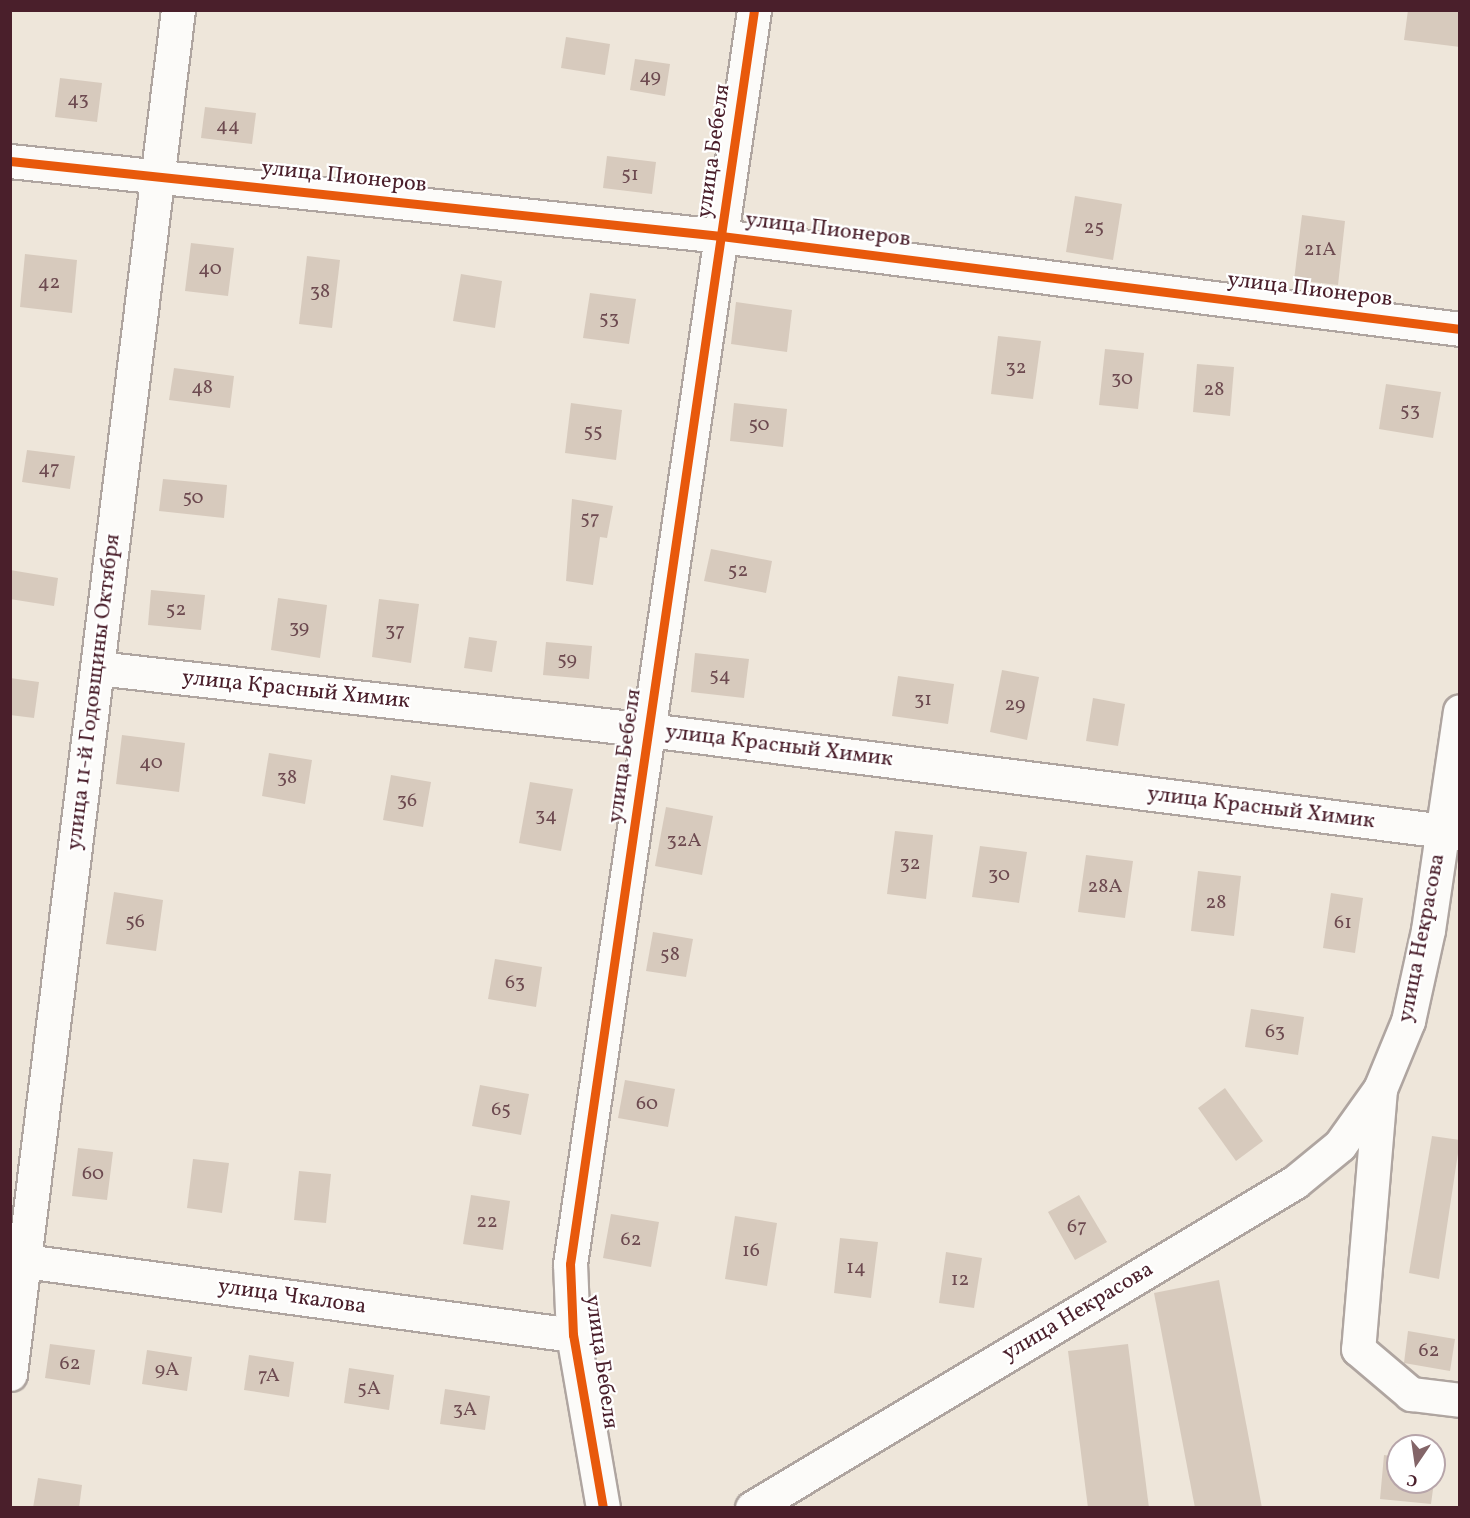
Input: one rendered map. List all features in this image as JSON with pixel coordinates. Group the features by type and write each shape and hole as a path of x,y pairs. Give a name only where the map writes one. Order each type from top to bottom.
{"street":[{"name":"улица 11-й Годовщины Октября","path":"10,1374 18,1260 97,668 178,10"},
{"name":"улица Бебеля","path":"603,1508 573,1335 570,1264 754,10"},
{"name":"улица Пионеров","path":"10,161 721,236 1460,329"},
{"name":"улица Красный Химик","path":"97,668 649,730 1451,832"},
{"name":"улица Некрасова","path":"752,1508 1294,1182 1340,1145 1380,1089 1408,1021 1451,832 1460,711"},
{"name":"улица Некрасова","path":"1380,1089 1358,1349 1411,1394 1460,1400"},
{"name":"улица Чкалова","path":"18,1260 573,1335"}],"building":[{"path":"1408,10 1460,10 1460,47 1404,40"},
{"path":"566,37 610,44 605,75 561,68"},
{"path":"635,59 670,64 665,96 630,90"},
{"path":"60,78 102,83 97,122 55,117"},
{"path":"205,107 256,113 252,144 201,138"},
{"path":"607,156 656,162 652,194 603,188"},
{"path":"1075,196 1122,204 1113,260 1066,252"},
{"path":"1302,215 1345,221 1338,285 1294,280"},
{"path":"191,243 234,248 228,296 185,291"},
{"path":"25,254 77,260 72,313 20,307"},
{"path":"307,256 340,260 332,328 299,324"},
{"path":"461,274 502,281 495,328 453,321"},
{"path":"590,293 636,299 629,344 583,338"},
{"path":"736,302 792,310 787,352 731,344"},
{"path":"998,336 1041,341 1033,399 991,394"},
{"path":"1105,349 1144,353 1138,409 1099,405"},
{"path":"1197,364 1234,367 1230,416 1193,412"},
{"path":"174,368 234,376 230,408 169,400"},
{"path":"1386,384 1441,392 1433,438 1379,429"},
{"path":"571,403 622,410 616,460 565,453"},
{"path":"734,403 787,409 783,447 730,441"},
{"path":"27,450 75,456 70,489 22,482"},
{"path":"163,479 227,485 224,518 159,511"},
{"path":"572,499 613,506 607,538 600,537 593,585 566,581"},
{"path":"711,549 772,561 766,593 704,581"},
{"path":"10,570 58,578 54,606 10,599"},
{"path":"151,590 205,595 201,630 148,625"},
{"path":"278,598 327,605 320,658 271,650"},
{"path":"379,599 419,604 411,663 372,657"},
{"path":"469,637 497,641 492,672 464,668"},
{"path":"546,642 592,646 589,679 543,675"},
{"path":"695,653 749,659 744,698 691,692"},
{"path":"1002,670 1039,677 1027,740 990,732"},
{"path":"898,676 954,684 948,724 892,716"},
{"path":"10,678 39,682 34,718 10,715"},
{"path":"1093,698 1125,704 1118,746 1086,741"},
{"path":"122,735 185,743 179,792 116,784"},
{"path":"269,753 312,760 305,804 262,796"},
{"path":"391,775 431,782 423,827 383,820"},
{"path":"530,782 573,789 561,851 519,843"},
{"path":"666,807 713,816 702,875 655,866"},
{"path":"895,831 933,835 926,899 887,894"},
{"path":"980,846 1027,852 1019,903 972,897"},
{"path":"1086,855 1133,861 1125,918 1078,912"},
{"path":"1198,871 1241,876 1234,936 1191,931"},
{"path":"114,892 163,900 156,951 106,944"},
{"path":"1331,893 1363,898 1355,953 1323,948"},
{"path":"653,932 693,939 686,977 646,971"},
{"path":"495,959 542,967 536,1007 488,999"},
{"path":"1251,1009 1304,1017 1298,1055 1245,1047"},
{"path":"625,1080 675,1089 668,1127 618,1118"},
{"path":"480,1085 529,1094 521,1135 472,1126"},
{"path":"1225,1088 1263,1141 1236,1161 1198,1108"},
{"path":"1432,1136 1460,1140 1439,1279 1409,1273"},
{"path":"78,1148 113,1152 107,1200 72,1196"},
{"path":"193,1159 229,1163 222,1213 187,1208"},
{"path":"299,1171 331,1174 326,1223 294,1220"},
{"path":"471,1195 510,1201 503,1250 463,1244"},
{"path":"1079,1195 1107,1242 1075,1260 1048,1212"},
{"path":"611,1214 659,1222 651,1267 603,1258"},
{"path":"735,1216 777,1223 767,1286 725,1279"},
{"path":"840,1238 878,1242 871,1298 834,1293"},
{"path":"946,1252 982,1258 974,1308 939,1303"},
{"path":"1219,1280 1262,1508 1195,1508 1154,1293"},
{"path":"1408,1331 1455,1339 1450,1371 1404,1363"},
{"path":"50,1344 95,1350 90,1385 45,1378"},
{"path":"1128,1344 1149,1508 1088,1508 1068,1351"},
{"path":"147,1350 192,1357 187,1391 142,1384"},
{"path":"249,1355 294,1362 289,1397 244,1390"},
{"path":"349,1368 394,1375 389,1410 344,1403"},
{"path":"445,1389 490,1396 485,1430 440,1424"},
{"path":"1384,1455 1386,1455 1386,1494 1432,1494 1431,1504 1380,1499"},
{"path":"38,1478 82,1485 79,1508 33,1508"}],"cycle path":[{"path":"603,1508 573,1335 570,1264 754,10"},
{"path":"10,161 721,236 1460,329"}]}
